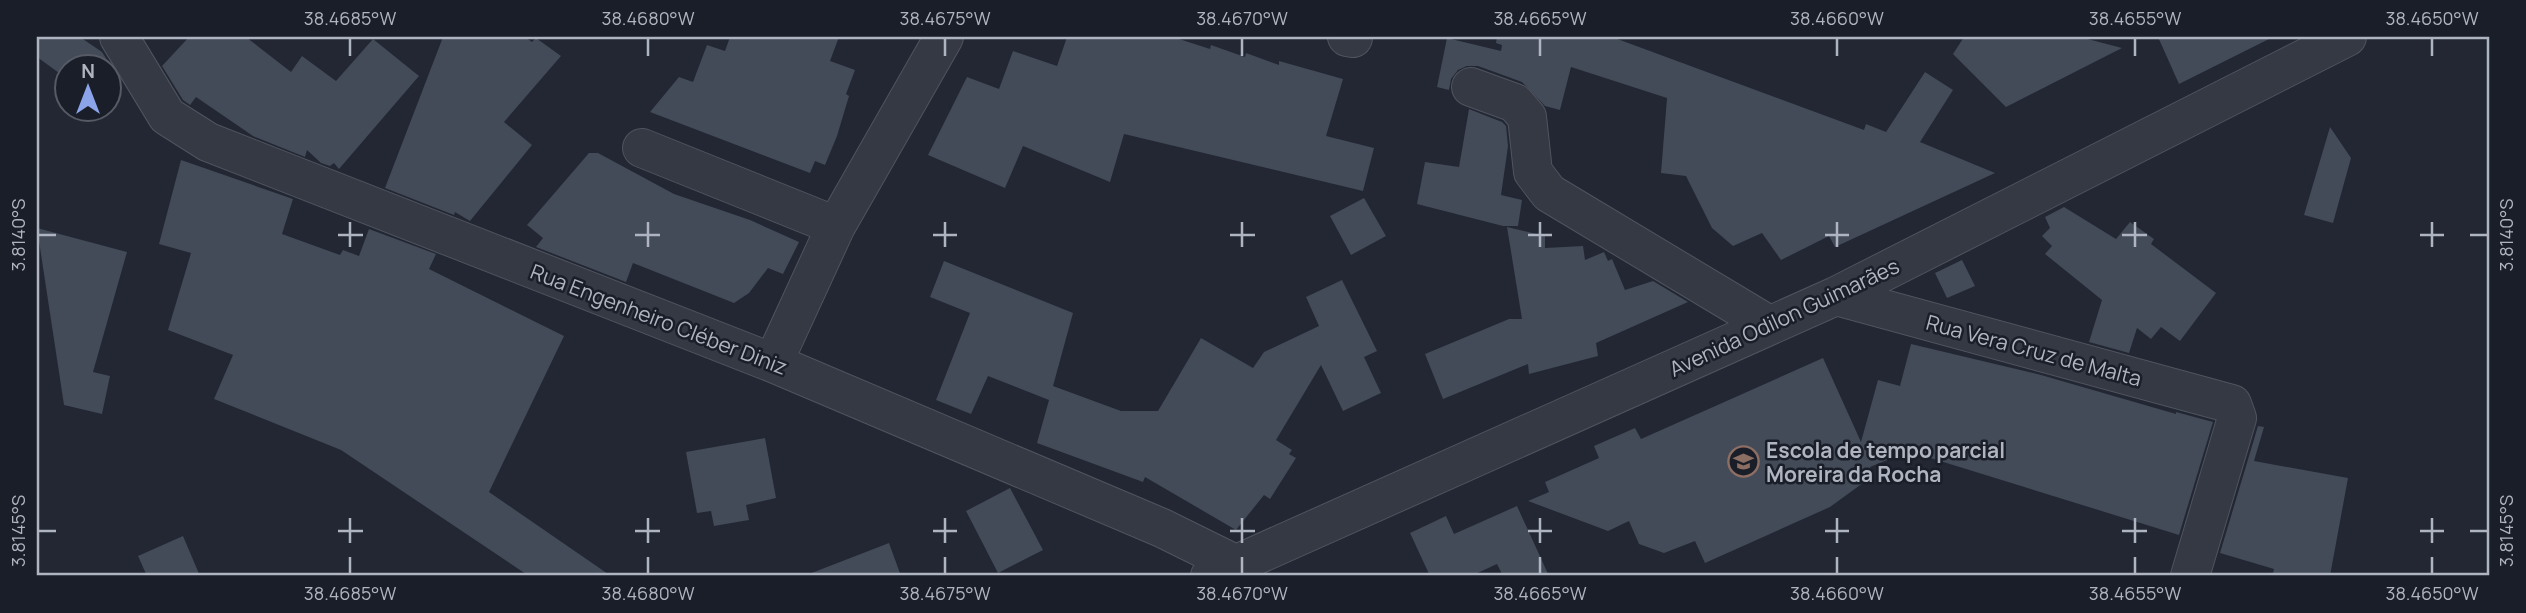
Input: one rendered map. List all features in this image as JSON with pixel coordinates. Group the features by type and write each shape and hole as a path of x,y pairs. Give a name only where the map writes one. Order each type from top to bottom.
{"street":[{"name":"Rua Engenheiro Cléber Diniz","path":"119,37 167,116 208,142 773,363 1161,528 1222,570"},
{"path":"773,363 836,226 944,37"},
{"name":"Avenida Odilon Guimarães","path":"1222,570 1836,296 2347,37"},
{"path":"1471,87 1515,103 1527,117 1533,172 1549,193 1769,325"},
{"path":"642,148 836,226"},
{"name":"Rua Vera Cruz de Malta","path":"1836,296 2232,404 2237,418 2190,576"}],"building":[{"path":"37,37 80,37 102,52 52,52 52,68 37,57"},
{"path":"189,37 246,37 291,72 302,56 336,81 373,39 419,76 339,169 334,163 330,166 321,163 307,150 305,157 253,136 196,97 190,105 183,100 162,66"},
{"path":"443,37 525,37 532,42 536,38 561,56 504,122 532,145 470,221 455,212 454,215 385,188"},
{"path":"730,37 839,37 830,61 855,70 846,94 849,96 837,136 825,165 815,161 810,173 650,112 679,77 693,82 707,45 725,51"},
{"path":"1067,37 1173,37 1210,49 1211,45 1245,57 1246,53 1279,65 1279,61 1343,79 1326,136 1374,148 1363,191 1124,134 1110,182 1023,146 1005,188 928,155 967,77 999,89 1013,51 1057,66"},
{"path":"1497,37 1612,37 1864,130 1866,124 1886,132 1925,72 1953,90 1920,142 1995,173 1835,247 1829,236 1781,260 1762,233 1733,246 1712,228 1686,176 1661,173 1667,98 1571,67 1560,110 1545,106 1522,82 1478,66 1467,66 1458,70 1451,79 1449,90 1437,87 1447,38 1501,51 1502,45 1496,43"},
{"path":"1964,37 2080,37 2122,48 2006,107 1953,54"},
{"path":"2158,37 2273,37 2179,84"},
{"path":"1469,109 1506,126 1508,146 1501,195 1522,200 1518,226 1503,226 1417,204 1425,162 1459,167"},
{"path":"2330,127 2351,158 2333,223 2304,215"},
{"path":"589,153 598,153 674,194 750,220 799,242 783,274 768,268 749,293 734,303 633,263 626,282 536,247 543,238 527,225"},
{"path":"181,160 293,199 282,234 340,255 343,250 359,256 369,229 436,254 429,269 564,336 489,492 611,576 529,576 341,450 214,399 233,355 168,330 191,253 159,244"},
{"path":"1364,198 1386,236 1351,255 1330,216"},
{"path":"2064,207 2116,239 2130,222 2154,239 2151,244 2216,293 2180,341 2161,327 2151,339 2137,328 2129,353 2089,342 2102,300 2045,254 2052,246 2042,236 2050,228 2045,217"},
{"path":"1507,227 1545,236 1545,248 1583,246 1585,260 1604,252 1608,261 1612,259 1625,290 1653,281 1688,302 1596,343 1598,356 1529,374 1528,364 1443,399 1425,354 1509,319 1522,319"},
{"path":"37,228 127,252 93,372 110,376 102,414 64,405"},
{"path":"1962,260 1975,286 1947,298 1935,273"},
{"path":"944,261 1073,313 1053,386 1121,411 1158,411 1201,338 1253,368 1264,352 1319,326 1306,297 1342,280 1377,351 1364,357 1381,393 1343,411 1321,365 1276,440 1292,450 1289,454 1296,458 1270,499 1264,495 1236,530 1145,477 1143,482 1037,443 1049,400 988,376 971,414 936,400 970,313 930,297"},
{"path":"1911,344 2041,375 2213,422 2179,535 1924,456 1917,448 1870,467 1874,475 1830,507 1705,563 1695,541 1664,553 1639,544 1629,521 1608,531 1528,501 1549,492 1545,482 1599,458 1594,446 1635,428 1641,439 1823,358 1861,442 1878,380 1900,386"},
{"path":"2258,426 2264,427 2254,461 2348,478 2330,576 2273,573 2274,569 2220,553"},
{"path":"765,438 776,498 746,505 749,520 714,526 711,511 697,513 686,452"},
{"path":"1010,488 1043,550 998,573 966,511"},
{"path":"1517,506 1549,576 1503,576 1497,564 1471,576 1430,576 1410,533 1446,516 1454,534"},
{"path":"183,536 200,576 147,576 138,556"},
{"path":"889,543 901,576 809,574"}],"place":[{"name":"Escola de tempo parcial Moreira da Rocha","path":"1743,462"}]}
